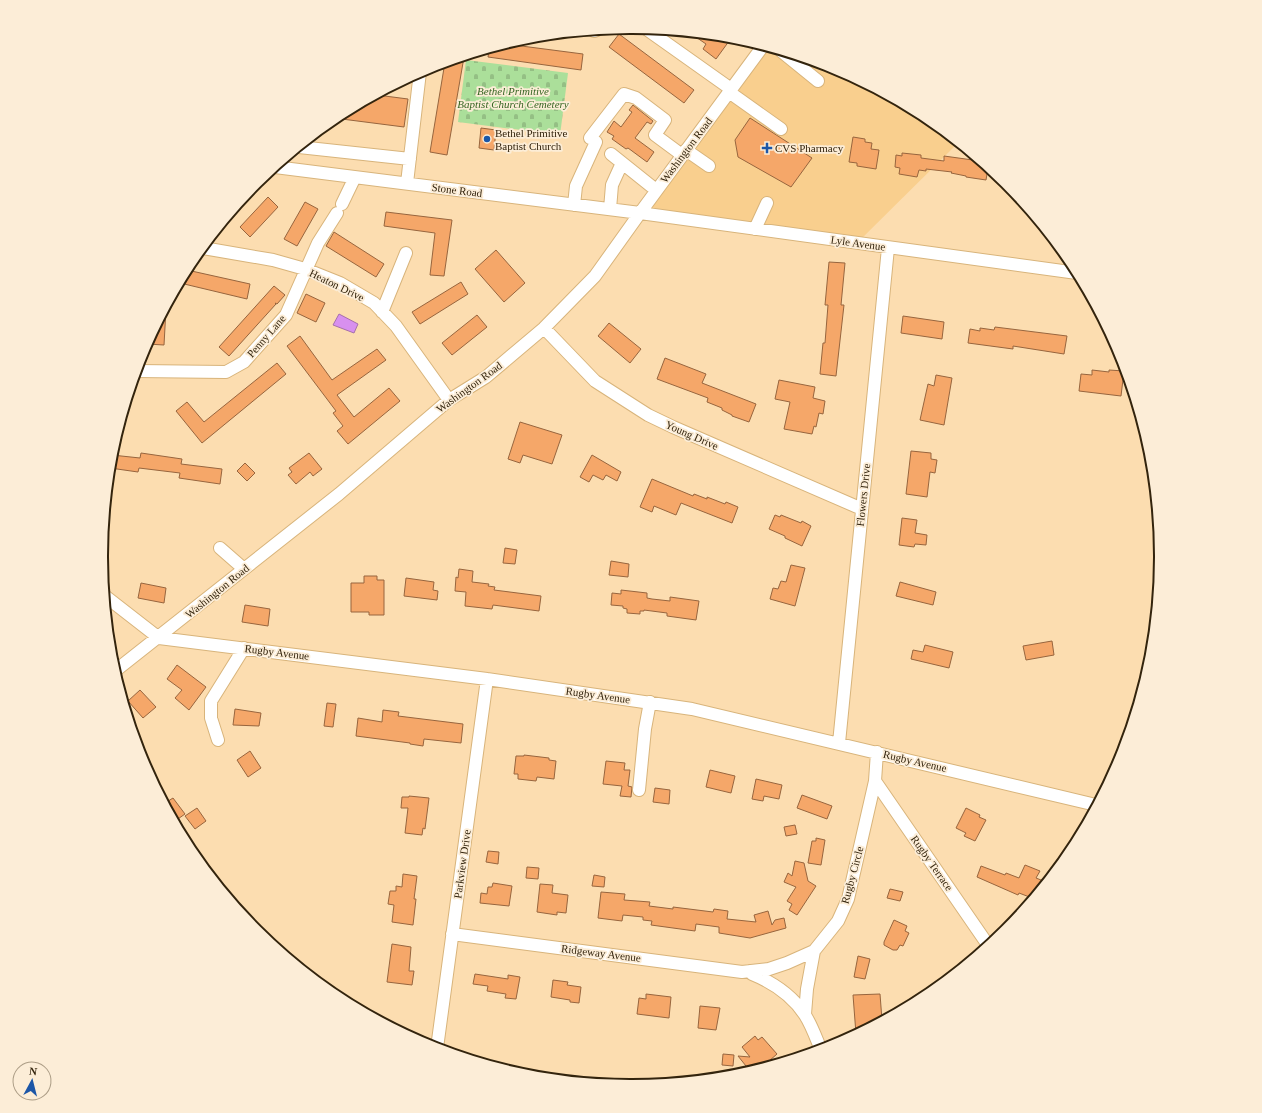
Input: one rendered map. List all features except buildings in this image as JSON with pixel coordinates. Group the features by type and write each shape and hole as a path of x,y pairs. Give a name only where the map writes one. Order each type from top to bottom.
{"street":[{"path":"653,35 781,130"},
{"name":"Washington Road","path":"121,667 339,494 449,400 486,377 544,328 595,276 656,190 760,50"},
{"path":"793,60 818,80"},
{"path":"407,184 419,79"},
{"path":"574,205 576,186 593,140 624,94 636,98 665,120 655,135 684,153 710,166"},
{"path":"306,148 410,159"},
{"path":"611,154 656,190"},
{"path":"610,209 612,185 622,163"},
{"name":"Stone Road","path":"282,168 640,213"},
{"name":"Penny Lane","path":"143,371 226,372 244,362 286,315 305,269 318,243 340,209 355,177"},
{"path":"755,229 767,203"},
{"name":"Lyle Avenue","path":"640,213 1069,272"},
{"name":"Flowers Drive","path":"839,743 888,248"},
{"name":"Heaton Drive","path":"209,249 273,260 305,269 340,283 374,303 396,326 449,400"},
{"path":"382,312 406,253"},
{"name":"Young Drive","path":"544,328 595,381 648,415 862,509"},
{"path":"220,548 244,568"},
{"path":"111,601 158,638"},
{"name":"Rugby Avenue","path":"158,638 487,679 692,708 1091,804"},
{"path":"218,740 211,718 211,701 244,648"},
{"name":"Parkview Drive","path":"438,1042 487,679"},
{"path":"639,790 644,729 650,702"},
{"name":"Rugby Circle","path":"750,971 769,969 787,963 814,950 838,920 848,898 875,781 877,752"},
{"name":"Rugby Terrace","path":"875,781 985,940"},
{"name":"Ridgeway Avenue","path":"452,934 742,972 750,971"},
{"path":"805,1014 808,983 814,950"},
{"path":"750,971 752,974 768,981 784,991 805,1014 818,1044"}],"shaded area":[{"path":"761,51 799,62 862,88 921,122 954,146 854,246 640,213"},
{"path":"339,314 358,324 354,333 333,325"}],"green space":[{"name":"Bethel Primitive Baptist Church Cemetery","path":"466,61 568,73 560,135 458,122"}],"place":[{"name":"Bethel Primitive Baptist Church","path":"487,139"},
{"name":"CVS Pharmacy","path":"767,148"}]}
